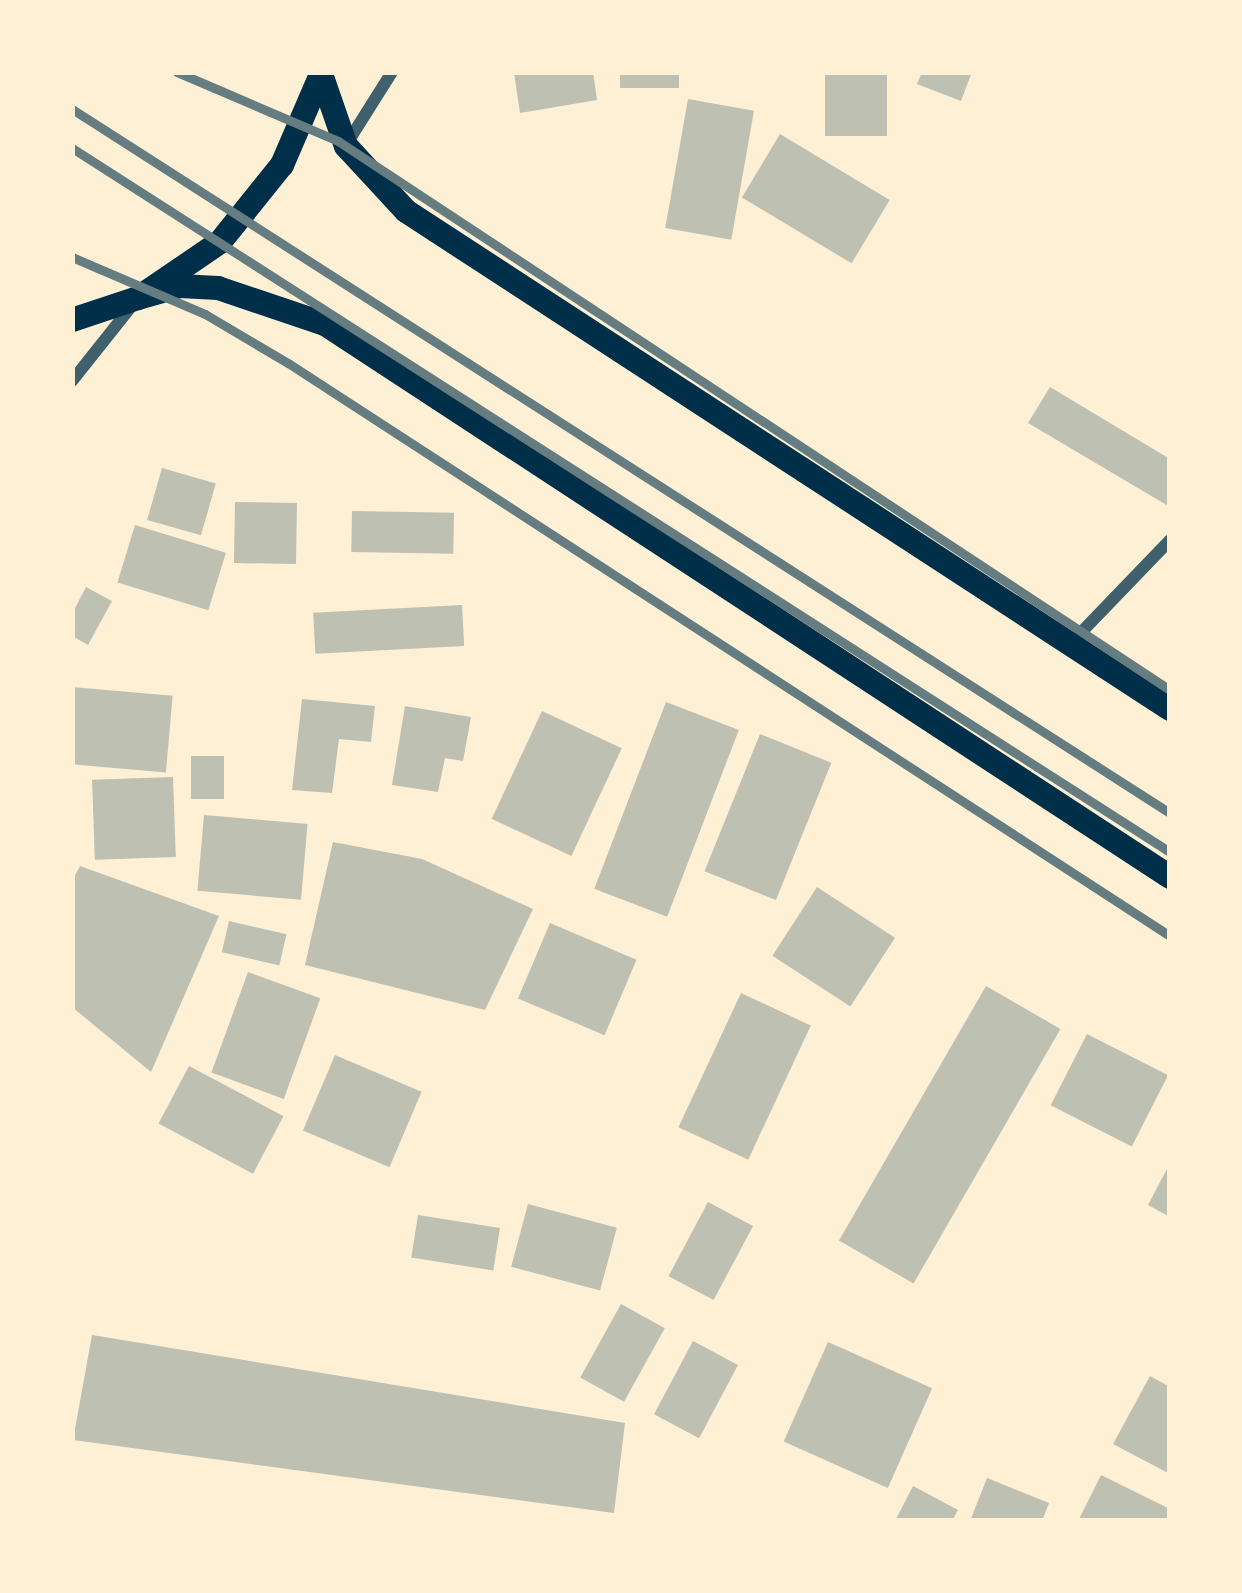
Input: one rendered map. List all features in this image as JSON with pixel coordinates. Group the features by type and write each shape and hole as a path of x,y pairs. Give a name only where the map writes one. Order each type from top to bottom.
{"main road":[{"path":"321,73 346,146 406,212 1170,709"},
{"path":"139,298 233,226 282,165 321,73"},
{"path":"72,320 180,286 218,288 325,325 1170,877"}],"street":[{"path":"346,146 392,72"},
{"path":"72,381 139,298"},
{"path":"1070,645 1170,540"}],"building":[{"path":"514,72 593,72 597,100 520,113"},
{"path":"620,72 679,72 679,88 620,88"},
{"path":"825,72 887,72 887,136 825,136"},
{"path":"922,72 972,72 961,101 917,84"},
{"path":"688,99 754,111 731,240 665,228"},
{"path":"780,134 890,200 852,263 742,197"},
{"path":"1050,387 1170,459 1170,507 1028,423"},
{"path":"162,468 216,483 201,535 147,520"},
{"path":"235,502 297,503 296,564 234,563"},
{"path":"352,511 454,513 453,554 351,552"},
{"path":"135,525 226,553 208,610 117,582"},
{"path":"86,587 112,601 88,645 72,636 72,614"},
{"path":"462,605 464,646 315,654 313,613"},
{"path":"72,687 173,696 166,773 72,764"},
{"path":"302,699 375,706 371,742 339,739 332,793 292,790"},
{"path":"666,702 739,730 667,917 594,889"},
{"path":"405,706 471,717 463,761 445,758 438,792 392,785"},
{"path":"542,711 622,748 571,856 492,819"},
{"path":"760,734 831,763 776,900 705,871"},
{"path":"191,756 224,756 224,799 191,799"},
{"path":"173,777 176,857 95,860 92,780"},
{"path":"204,815 308,824 301,900 197,891"},
{"path":"333,842 422,859 533,909 485,1010 305,965"},
{"path":"80,866 219,916 151,1072 72,1007 72,881"},
{"path":"817,887 895,938 850,1006 772,956"},
{"path":"229,921 286,934 279,965 222,952"},
{"path":"550,923 637,960 604,1035 518,998"},
{"path":"248,972 320,998 284,1099 211,1073"},
{"path":"986,986 1060,1029 913,1284 839,1241"},
{"path":"741,993 811,1026 748,1160 678,1127"},
{"path":"1087,1034 1168,1075 1132,1147 1051,1105"},
{"path":"335,1055 422,1092 389,1167 303,1130"},
{"path":"189,1066 283,1116 253,1174 158,1123"},
{"path":"1170,1163 1170,1217 1148,1205"},
{"path":"708,1202 753,1226 714,1300 669,1276"},
{"path":"528,1204 617,1228 600,1291 511,1267"},
{"path":"418,1215 500,1228 493,1270 411,1257"},
{"path":"621,1304 665,1328 624,1402 580,1377"},
{"path":"92,1335 625,1423 614,1513 73,1440"},
{"path":"693,1341 738,1365 699,1438 654,1414"},
{"path":"828,1342 932,1388 888,1488 784,1442"},
{"path":"1150,1376 1170,1387 1170,1474 1113,1444"},
{"path":"1101,1475 1170,1509 1170,1521 1078,1521"},
{"path":"987,1478 1049,1503 1042,1521 970,1521"},
{"path":"913,1486 958,1510 952,1521 895,1521"}],"railway":[{"path":"177,72 338,141 1170,690"},
{"path":"72,109 1170,813"},
{"path":"72,148 1170,852"},
{"path":"72,257 205,314 288,363 1170,936"}]}
